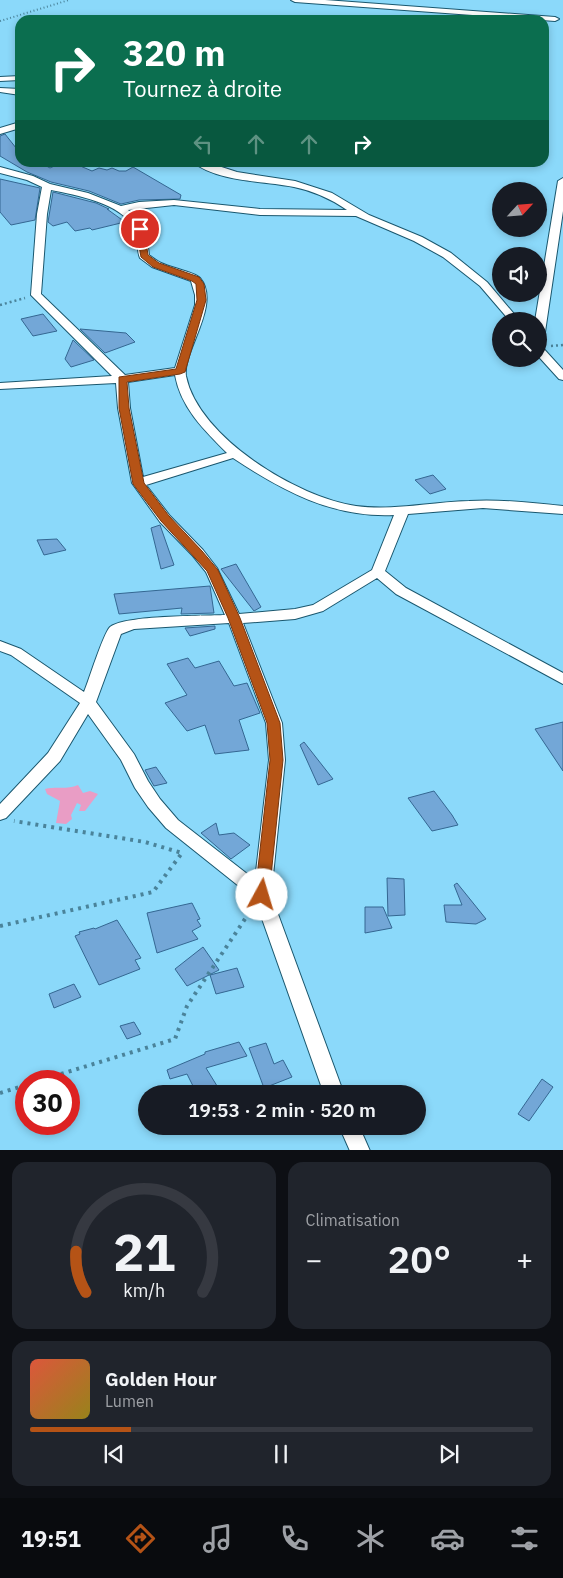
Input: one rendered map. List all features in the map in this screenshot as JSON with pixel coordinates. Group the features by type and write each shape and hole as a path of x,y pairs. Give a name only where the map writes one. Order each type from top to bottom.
{"street":[{"path":"295,0 503,15"},
{"path":"0,79 15,78"},
{"path":"0,90 15,92"},
{"path":"0,131 15,126"},
{"path":"211,167 222,171 310,187 337,198 359,213 418,239 448,256 477,276 508,312"},
{"path":"0,170 30,178 47,186 75,192 120,209 133,217 140,229 144,256 156,265 196,279 200,284 202,300 180,372 185,392 200,420 235,454 290,488 318,500 353,509 402,512 443,506 484,504 563,510"},
{"path":"542,312 563,181"},
{"path":"47,186 42,214 36,295 122,380 124,408 138,484 165,519 212,570 234,618 274,723 277,760 262,895 331,1085"},
{"path":"120,209 143,203 185,202 258,212 359,213"},
{"path":"547,359 563,377"},
{"path":"0,386 122,380 180,372"},
{"path":"138,484 235,454"},
{"path":"5,817 54,757 88,702 115,631 134,624 295,614 318,608 378,572 402,512"},
{"path":"378,572 401,592 490,638 563,679"},
{"path":"0,646 16,652 88,702 128,758 149,796 172,824 262,895"},
{"path":"353,1135 360,1150"}],"path":[{"path":"17,15 69,0"},
{"path":"0,20 15,16"},
{"path":"0,305 36,295"},
{"path":"0,926 153,892 182,853 145,842 5,817"},
{"path":"74,1070 175,1039 187,1006 262,895"},
{"path":"0,1093 15,1088"}],"shaded area":[{"path":"78,785 83,793 90,791 98,794 85,811 79,811 81,805 77,803 71,815 72,819 66,824 56,823 60,801 47,794 45,789"}],"building":[{"path":"5,134 15,147 15,165 0,156 0,136"},
{"path":"19,167 83,167 92,171 99,168 107,170 112,168 126,171 133,167 181,195 180,199 139,200 121,204 89,191 51,182"},
{"path":"0,179 40,188 35,220 11,225 0,212"},
{"path":"53,192 96,203 109,209 107,209 125,222 92,230 90,228 75,231 67,222 53,226 48,222"},
{"path":"43,314 57,331 33,336 21,319"},
{"path":"80,329 126,333 135,342 105,353"},
{"path":"73,340 94,360 71,367 65,359"},
{"path":"433,475 446,489 430,494 415,480"},
{"path":"160,525 174,565 161,569 151,528"},
{"path":"57,539 66,550 44,555 37,540"},
{"path":"236,564 261,607 254,611 221,569"},
{"path":"210,586 214,613 181,614 182,608 119,614 114,594"},
{"path":"215,626 215,629 190,636 185,628"},
{"path":"188,658 195,668 219,661 234,686 247,683 260,713 239,720 249,750 215,754 205,725 187,731 165,703 187,695 167,664"},
{"path":"563,722 563,771 535,729"},
{"path":"304,742 333,779 318,785 300,745"},
{"path":"156,767 167,783 154,786 145,770"},
{"path":"434,791 458,825 432,831 408,798"},
{"path":"216,823 219,835 234,833 250,845 231,859 201,833"},
{"path":"387,878 404,879 405,915 388,916"},
{"path":"457,883 486,919 476,924 446,922 444,905 462,905 454,885"},
{"path":"192,903 200,919 197,920 201,926 192,931 198,939 157,953 147,913"},
{"path":"365,907 383,907 392,928 365,933"},
{"path":"117,920 141,958 135,960 140,969 99,985 75,936 80,934 79,932 95,929"},
{"path":"203,947 219,970 187,986 175,969"},
{"path":"237,968 244,987 216,994 210,975"},
{"path":"74,984 81,997 54,1008 49,994"},
{"path":"134,1022 141,1034 127,1039 120,1026"},
{"path":"239,1042 247,1056 206,1068 216,1085 192,1085 187,1074 170,1079 167,1070 205,1054 205,1052"},
{"path":"266,1043 274,1064 283,1060 292,1077 272,1085 263,1085 249,1048"},
{"path":"542,1079 553,1087 529,1121 518,1114"}],"route":[{"path":"140,229 144,256 156,265 196,279 200,284 202,300 180,372 122,380 124,408 138,484 165,519 212,570 234,618 274,723 277,760 262,895"}]}
